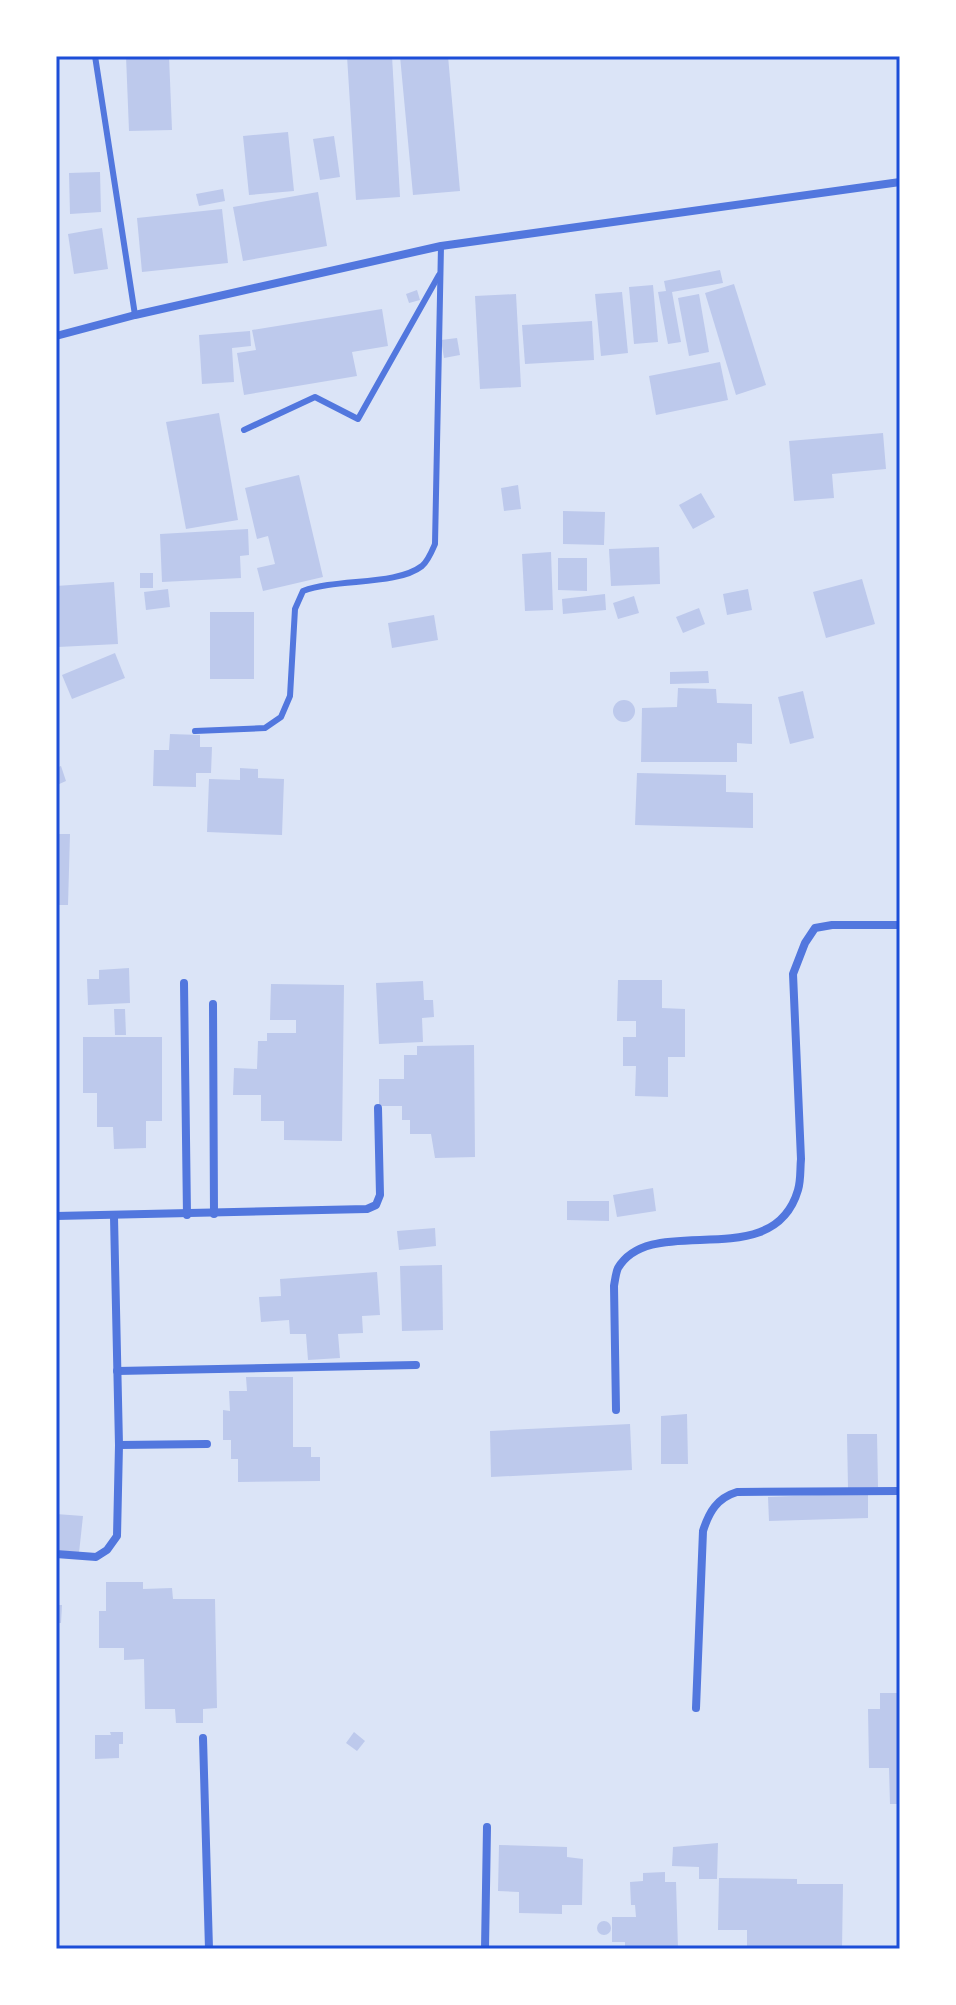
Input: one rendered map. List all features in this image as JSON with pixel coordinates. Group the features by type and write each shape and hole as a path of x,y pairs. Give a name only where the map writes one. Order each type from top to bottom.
{"street":[{"path":"56,336 135,315 441,246 900,182"},
{"path":"616,1410 614,1286 618,1268 634,1253 655,1244 750,1235 774,1227 788,1211 798,1189 801,1159 793,974 805,943 815,928 900,925"},
{"path":"184,983 187,1215"},
{"path":"213,1004 214,1214"},
{"path":"56,1216 367,1209 376,1205 380,1195 378,1108"},
{"path":"59,1555 96,1557 107,1550 117,1536 119,1445 114,1217"},
{"path":"117,1371 416,1365"},
{"path":"119,1445 207,1444"},
{"path":"696,1708 703,1531 708,1515 718,1502 726,1495 737,1492 900,1491"},
{"path":"203,1738 209,1949"},
{"path":"485,1949 487,1827"}],"lane":[{"path":"95,56 135,315"},
{"path":"195,731 265,728 281,717 290,696 295,609 303,591 321,584 405,576 425,565 435,544 441,246"},
{"path":"244,430 315,397 358,419 441,273"}],"shaded area":[{"path":"56,56 900,56 900,1949 56,1949"}],"building":[{"path":"126,56 169,56 172,130 129,131"},
{"path":"347,56 392,56 400,197 356,200"},
{"path":"400,56 448,56 460,191 413,195"},
{"path":"288,132 294,191 249,195 243,136"},
{"path":"334,136 340,177 320,180 313,139"},
{"path":"100,172 101,212 70,214 69,173"},
{"path":"223,189 225,201 199,206 196,194"},
{"path":"318,192 327,246 243,261 233,207"},
{"path":"222,209 228,263 142,272 137,218"},
{"path":"102,228 108,269 74,274 68,234"},
{"path":"720,270 723,283 672,292 681,342 668,344 658,292 666,291 664,281"},
{"path":"734,284 766,385 736,395 705,293"},
{"path":"653,285 658,342 634,344 629,287"},
{"path":"417,290 420,300 409,303 406,294"},
{"path":"622,292 628,353 601,356 595,294"},
{"path":"516,294 521,387 480,389 475,296"},
{"path":"699,294 709,352 689,356 678,298"},
{"path":"382,309 388,346 352,352 357,376 244,395 237,353 256,350 252,330"},
{"path":"592,321 594,360 525,364 522,325"},
{"path":"250,331 251,346 232,348 234,382 202,384 199,335"},
{"path":"457,338 460,355 444,358 441,340"},
{"path":"720,362 728,400 656,415 649,376"},
{"path":"219,413 238,520 186,529 166,422"},
{"path":"883,433 886,469 832,474 834,498 794,501 789,441"},
{"path":"299,475 323,577 263,591 257,568 275,564 268,536 257,539 245,488"},
{"path":"518,485 521,509 504,511 501,488"},
{"path":"701,493 715,517 693,529 679,505"},
{"path":"563,511 605,512 604,545 563,544"},
{"path":"248,529 249,555 240,556 241,578 162,582 160,534"},
{"path":"659,547 660,584 611,586 609,549"},
{"path":"551,552 553,610 525,611 522,554"},
{"path":"558,558 587,558 587,591 558,590"},
{"path":"140,573 153,573 153,588 140,588"},
{"path":"862,579 875,624 826,638 813,592"},
{"path":"114,582 118,644 58,647 56,586"},
{"path":"168,589 170,607 146,610 144,592"},
{"path":"748,589 752,610 727,615 723,594"},
{"path":"605,594 606,610 563,614 562,599"},
{"path":"634,596 639,613 618,619 613,603"},
{"path":"699,608 705,624 683,633 676,617"},
{"path":"210,612 254,612 254,679 210,679"},
{"path":"434,615 438,640 392,648 388,623"},
{"path":"115,653 125,678 72,699 62,675"},
{"path":"708,671 709,683 670,684 670,672"},
{"path":"678,688 716,689 717,703 752,704 752,744 737,743 737,762 641,762 642,708 677,707"},
{"path":"803,691 814,738 790,744 778,697"},
{"path":"624,700 635,711 624,722 613,711"},
{"path":"170,734 200,735 200,747 212,747 211,773 196,773 196,787 153,786 154,750 169,750"},
{"path":"61,766 66,781 57,785 56,768"},
{"path":"240,768 258,769 258,778 284,779 282,835 207,832 209,779 240,780"},
{"path":"637,773 726,775 726,792 753,793 753,828 635,825"},
{"path":"56,834 70,834 68,905 56,905"},
{"path":"129,968 130,1003 88,1005 87,979 99,979 99,970"},
{"path":"618,980 662,980 662,1008 685,1009 685,1057 668,1057 668,1097 635,1096 636,1066 623,1066 623,1037 636,1037 636,1021 617,1021"},
{"path":"423,981 424,1000 433,1000 434,1017 422,1018 423,1042 379,1044 376,983"},
{"path":"271,984 344,985 342,1141 284,1140 284,1121 261,1121 261,1095 233,1095 234,1068 257,1069 258,1041 267,1041 267,1033 296,1033 296,1020 270,1020"},
{"path":"114,1009 125,1009 126,1035 115,1035"},
{"path":"83,1037 162,1037 162,1121 146,1121 146,1148 114,1149 113,1127 97,1127 97,1093 83,1093"},
{"path":"474,1045 475,1157 435,1158 431,1134 410,1134 410,1120 402,1120 402,1106 379,1106 379,1079 404,1079 404,1055 417,1055 417,1046"},
{"path":"653,1188 656,1211 617,1217 613,1195"},
{"path":"567,1201 609,1201 609,1221 567,1220"},
{"path":"435,1228 436,1246 399,1250 397,1231"},
{"path":"442,1265 443,1330 402,1331 400,1266"},
{"path":"377,1272 380,1315 362,1316 363,1333 338,1334 340,1358 308,1360 306,1334 290,1334 289,1320 261,1322 259,1297 281,1296 280,1279"},
{"path":"246,1377 293,1377 293,1447 311,1447 311,1457 320,1457 320,1481 238,1482 238,1459 231,1459 231,1440 223,1440 223,1410 230,1411 229,1391 247,1391"},
{"path":"687,1414 688,1464 661,1464 661,1416"},
{"path":"630,1424 632,1470 491,1477 490,1431"},
{"path":"847,1434 877,1434 878,1487 848,1488"},
{"path":"868,1493 868,1518 769,1521 768,1497"},
{"path":"56,1514 83,1516 79,1553 56,1551"},
{"path":"106,1582 143,1582 143,1589 172,1588 173,1599 215,1599 217,1708 203,1709 203,1723 176,1723 175,1709 145,1709 144,1659 124,1660 124,1648 99,1648 99,1611 106,1611"},
{"path":"56,1605 62,1605 61,1623 56,1623"},
{"path":"880,1693 900,1693 900,1804 890,1804 889,1768 869,1768 868,1709 880,1709"},
{"path":"110,1732 123,1732 119,1758 95,1759 95,1735 111,1735"},
{"path":"354,1732 365,1741 357,1751 346,1743"},
{"path":"718,1843 717,1879 699,1879 699,1867 672,1866 673,1847"},
{"path":"499,1845 567,1847 567,1857 583,1859 582,1905 562,1905 562,1914 519,1913 519,1892 498,1891"},
{"path":"665,1872 665,1882 676,1882 678,1949 625,1949 625,1942 612,1942 612,1917 636,1917 635,1905 631,1905 630,1882 643,1881 643,1873"},
{"path":"719,1878 797,1879 797,1884 843,1884 842,1949 747,1949 747,1930 718,1930"},
{"path":"604,1921 611,1928 604,1935 597,1928"}]}
